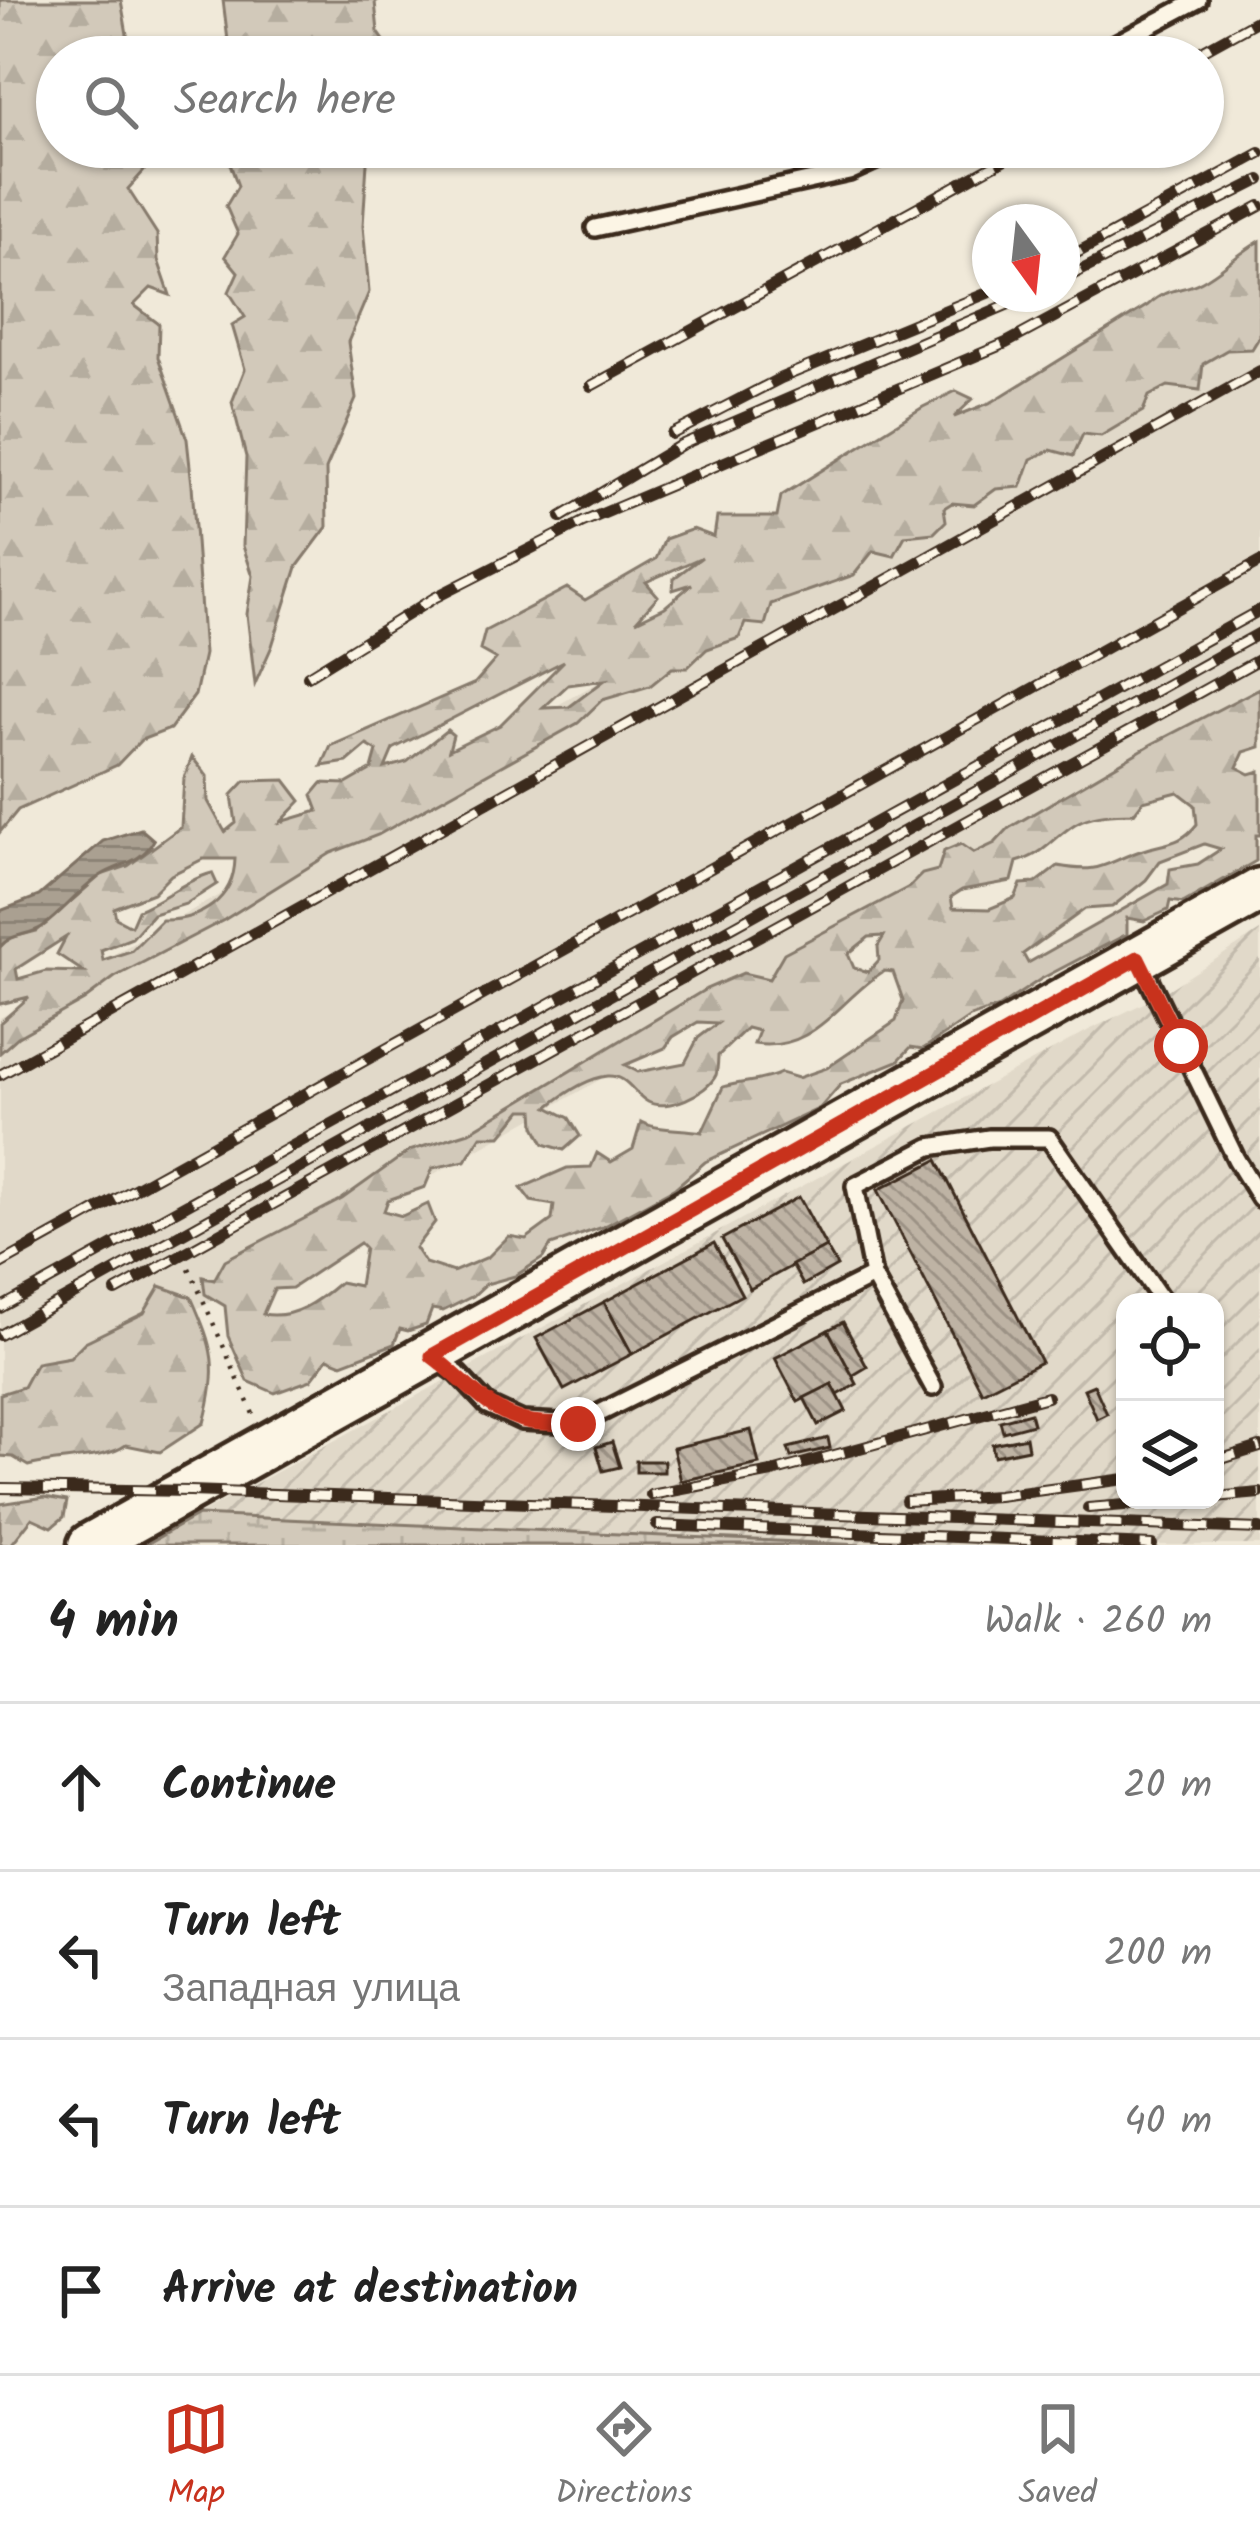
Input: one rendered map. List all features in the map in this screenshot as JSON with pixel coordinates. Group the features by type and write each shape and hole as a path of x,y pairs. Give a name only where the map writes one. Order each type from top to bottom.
{"street":[{"path":"89,1545 1260,890"}],"lane":[{"path":"1130,36 1198,0"},
{"path":"595,228 858,168"},
{"path":"1138,958 1236,1159 1260,1198"},
{"path":"933,1387 873,1276 855,1186 930,1147 989,1138 1049,1138 1156,1293"},
{"path":"432,1356 488,1405 522,1421 578,1424 873,1276"}],"path":[{"path":"189,1268 253,1414"}],"shaded area":[{"path":"1260,311 1260,704 0,1421 0,1018"},
{"path":"141,829 154,840 143,854 100,876 42,927 0,947 0,911 39,896 103,841"},
{"path":"1260,931 1260,1545 863,1545 198,1515 1158,996"}],"green space":[{"path":"0,0 121,0 127,36 36,36 36,168 144,168 128,189 157,234 158,260 170,295 151,288 134,305 159,324 158,357 187,439 204,654 195,695 170,729 141,740 117,765 18,810 0,832"},
{"path":"223,0 379,0 375,2 381,36 227,36"},
{"path":"232,168 367,168 363,226 369,292 348,342 356,399 326,469 327,527 297,567 255,684 247,614 253,576 243,546 246,457 232,402 245,369 232,325 245,317 229,292 238,272 225,256 238,234 226,206 238,186"},
{"path":"1260,241 1260,336 1252,349 1227,350 1203,364 1200,390 1168,386 1149,396 1143,411 1101,436 1083,434 1073,456 1051,450 1031,459 1021,487 996,489 974,505 952,503 944,508 946,521 934,533 905,536 894,556 873,551 854,575 771,604 765,625 745,623 739,638 707,649 687,668 672,668 650,686 602,700 578,723 378,835 331,853 224,920 115,977 0,1053 0,1023 29,997 0,1004 0,947 6,939 37,931 101,875 128,866 181,827 184,778 192,757 207,776 208,801 225,832 236,823 232,795 245,781 285,780 301,801 281,822 318,811 312,795 322,783 346,784 372,769 377,751 367,745 347,762 322,766 331,746 475,683 496,659 480,650 485,631 567,588 585,600 656,559 665,539 693,529 714,537 717,517 777,517 781,496 923,407 956,391 973,399 954,417 992,402 1163,294 1209,277","holes":["702,557 674,578 673,590 692,584 665,607 636,621 658,596 646,582","564,661 500,725 449,750 453,735 447,730 407,762 385,768 393,749","605,680 569,707 543,708 568,685","203,859 235,859 229,886 212,905 189,917 162,920 131,951 103,960 101,950 132,938 153,914 186,904 217,884 212,873 193,880 138,910 131,926 116,918 114,908 153,893 171,875","66,937 57,954 84,972 46,971 18,979 16,969"]},
{"path":"1260,688 1260,747 1244,752 1237,767 1250,774 1260,771 1256,861 1183,903 1170,901 1168,910 1144,921 1127,918 1127,934 999,1007 970,1017 923,1049 911,1047 898,1061 841,1084 820,1108 705,1162 675,1188 603,1227 551,1245 543,1258 515,1276 486,1284 443,1311 432,1309 426,1325 400,1329 394,1344 342,1364 328,1358 311,1380 275,1393 248,1381 228,1336 225,1306 205,1294 203,1277 214,1280 225,1260 342,1199 409,1151 469,1132 706,989 743,973 769,979 784,953 909,887 922,874 938,870 944,851 961,844 974,853 995,843 1009,828 1152,744","holes":["1178,792 1195,805 1197,824 1178,840 1101,866 1058,866 1036,883 1021,884 1015,898 989,909 953,908 951,897 962,890 1012,881 1017,862 1041,851 1082,820 1134,813 1143,801","1204,844 1221,849 1198,864 1170,869 1168,884 1028,963 1023,954 1085,909 1112,907 1146,880 1160,861","884,936 878,946 879,960 868,972 854,968 848,954 869,937","884,971 893,972 903,1000 896,1021 827,1068 798,1078 781,1073 723,1087 702,1132 641,1122 633,1149 611,1162 597,1153 591,1167 567,1168 521,1188 531,1201 554,1205 552,1220 526,1239 509,1236 488,1257 453,1272 425,1263 415,1248 435,1222 428,1204 402,1216 384,1211 388,1200 425,1187 433,1168 465,1161 481,1136 501,1136 522,1110 534,1110 544,1144 564,1150 580,1136 569,1118 548,1107 576,1087 600,1077 615,1077 648,1102 675,1103 696,1095 711,1082 718,1056 747,1028 759,1031 754,1044 775,1045 810,1033","698,1022 718,1023 698,1038 685,1063 638,1072 625,1065 665,1048 673,1037","360,1243 365,1248 359,1286 340,1282 295,1312 263,1314 274,1289 292,1288"]},
{"path":"160,1286 191,1297 205,1331 213,1372 204,1423 160,1452 126,1445 106,1453 28,1466 0,1456 0,1394 23,1387 36,1363 70,1357 85,1342 144,1313"},
{"path":"45,1497 67,1501 64,1517 52,1527 32,1518 11,1545 0,1545 0,1504"},
{"path":"198,1515 863,1545 145,1545"}],"building":[{"path":"937,1160 1041,1362 982,1392 878,1190"},
{"path":"799,1197 826,1247 750,1289 722,1239"},
{"path":"714,1243 742,1295 632,1354 604,1302"},
{"path":"826,1247 837,1266 803,1285 792,1265"},
{"path":"604,1302 632,1354 564,1390 536,1338"},
{"path":"843,1322 867,1367 852,1376 828,1330"},
{"path":"828,1330 857,1384 838,1395 832,1384 798,1402 775,1358"},
{"path":"832,1384 846,1411 818,1425 804,1398"},
{"path":"1094,1385 1107,1414 1097,1419 1084,1389"},
{"path":"1030,1413 1033,1424 1003,1432 1000,1421"},
{"path":"751,1430 759,1464 681,1481 673,1448"},
{"path":"1026,1437 1028,1449 994,1456 992,1444"},
{"path":"828,1438 830,1448 791,1457 788,1448"},
{"path":"612,1442 620,1467 603,1471 596,1447"},
{"path":"636,1461 664,1461 664,1472 636,1472"}],"railway":[{"path":"1224,39 1260,19"},
{"path":"1080,251 1260,153"},
{"path":"591,386 989,168"},
{"path":"1080,271 1260,180"},
{"path":"308,676 434,598 583,522 1006,343 1260,206"},
{"path":"672,434 781,378 972,299"},
{"path":"561,517 681,445 990,312"},
{"path":"0,1075 1260,371"},
{"path":"0,1264 1260,562"},
{"path":"0,1308 1260,610"},
{"path":"0,1335 1260,633"},
{"path":"116,1291 1260,659"},
{"path":"651,1495 772,1472 1047,1397"},
{"path":"1224,1458 1260,1447"},
{"path":"906,1501 998,1496 1116,1480"},
{"path":"0,1488 1260,1529"},
{"path":"1224,1496 1260,1493"},
{"path":"1088,1508 1116,1506"},
{"path":"657,1525 1152,1545"}],"route":[{"path":"578,1424 522,1421 488,1405 432,1356 1138,958 1181,1046"}]}
